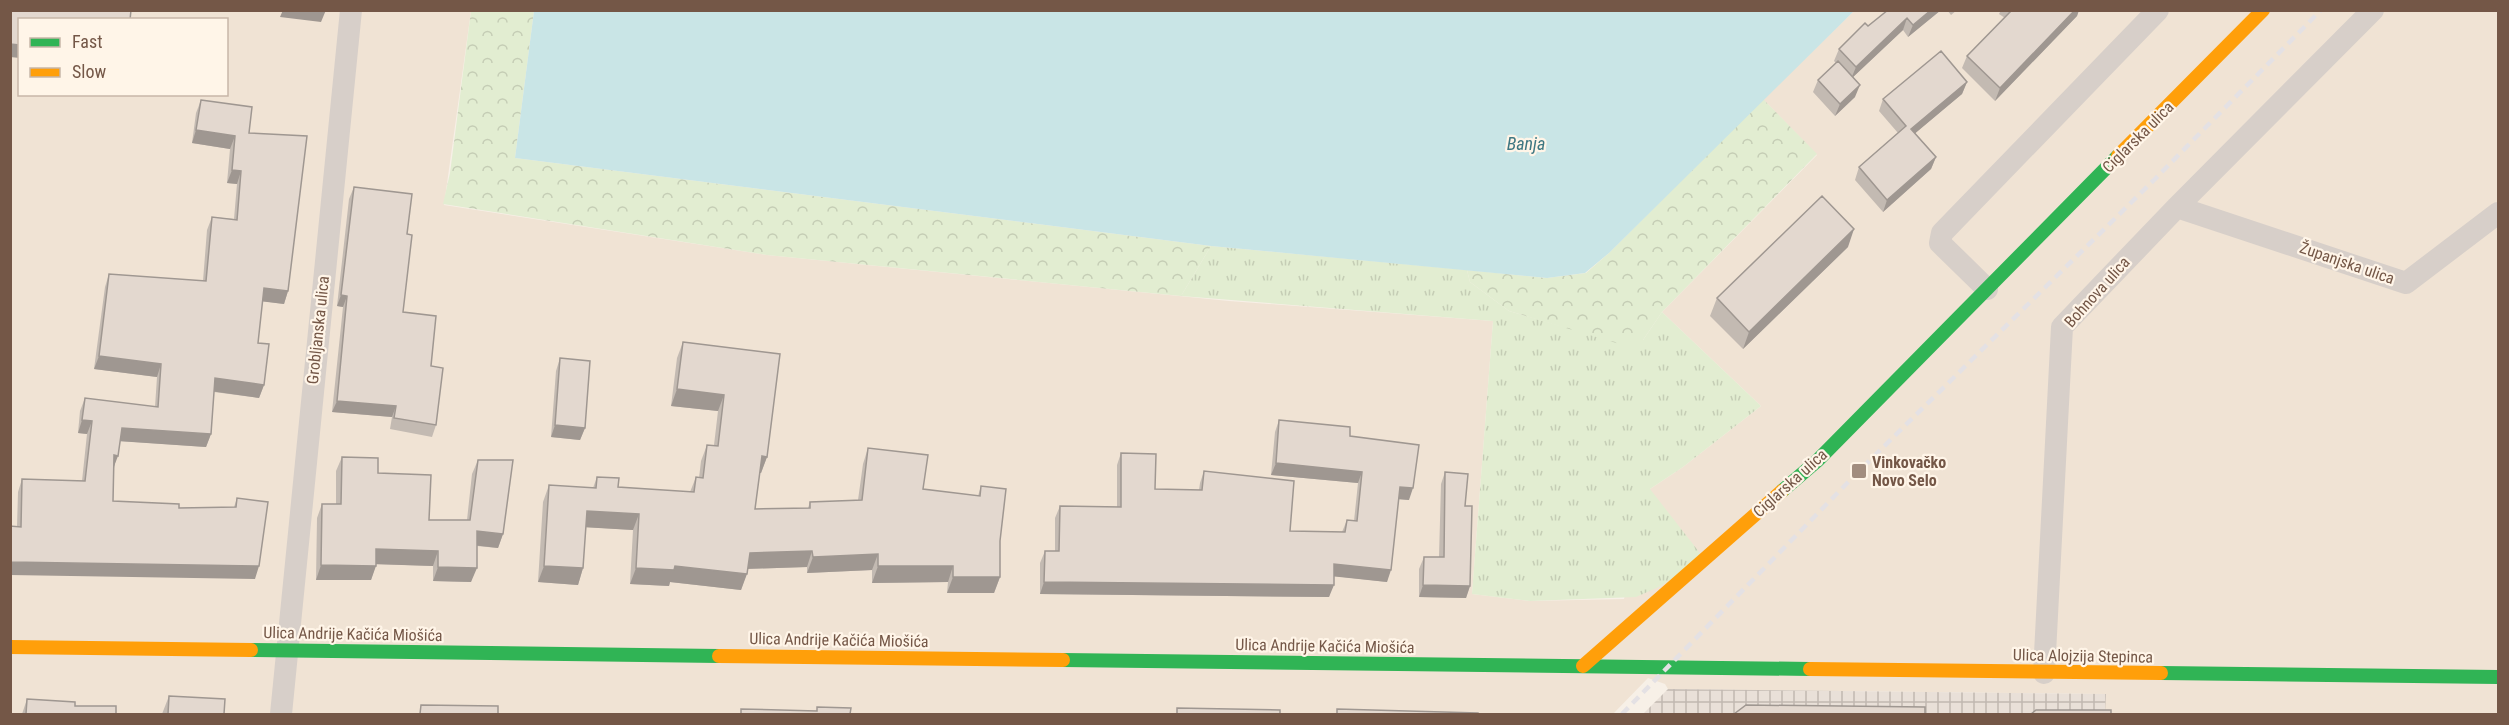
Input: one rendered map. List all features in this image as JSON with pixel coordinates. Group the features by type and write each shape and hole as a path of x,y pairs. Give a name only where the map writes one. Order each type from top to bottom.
{"main road":[{"name":"Ciglarska ulica","path":"1583,666 1817,461 2264,10"},
{"name":"Ulica Andrije Kačića Miošića","path":"10,647 1667,668"},
{"name":"Ulica Alojzija Stepinca","path":"1667,668 2499,676"}],"street":[{"name":"Grobljanska ulica","path":"281,714 351,10"},
{"path":"1987,289 1940,243 1942,233 2158,10"},
{"name":"Bohnova ulica","path":"2044,673 2062,327 2177,207 2373,10"},
{"name":"Županjska ulica","path":"2177,207 2406,283 2499,213"}],"shaded area":[{"path":"10,11 471,11 444,205 767,255 1229,301 1493,321 1472,594 1530,601 1624,599 1650,489 1683,467 1761,406 1662,312 1817,155 1763,99 1854,11 2498,11 2498,714 2105,714 2105,694 1668,689 1665,684 1648,678 1613,714 11,714"},
{"path":"1668,689 2106,694 2105,714 1643,714"}],"green space":[{"path":"471,11 534,11 515,158 1211,246 1181,296 767,255 443,204 450,173"},
{"path":"1763,99 1817,154 1662,312 1643,340 1623,345 1509,311 1470,282 1467,270 1547,278 1586,273 1609,253"},
{"path":"1211,246 1467,270 1470,282 1509,311 1561,326 1643,340 1662,312 1761,406 1683,467 1650,489 1703,557 1661,586 1636,597 1530,601 1472,594 1493,321 1181,296"}],"water":[{"name":"Banja","path":"534,10 1854,11 1609,253 1585,273 1547,278 1211,246 515,158"}],"building":[{"path":"10,10 131,10 130,18 18,18 18,45 10,44"},
{"path":"1888,10 1931,10 1913,25 1907,18 1856,67 1839,49 1865,23 1868,26"},
{"path":"2012,10 2075,10 2000,88 1967,56"},
{"path":"1941,51 1967,82 1911,129 1936,157 1887,200 1859,167 1906,126 1883,99"},
{"path":"1838,61 1860,85 1840,104 1818,80"},
{"path":"201,100 252,107 249,133 307,136 288,291 264,288 258,343 269,344 264,385 215,378 211,434 122,428 118,456 114,455 113,501 179,504 179,508 236,507 237,498 268,502 259,566 10,562 10,526 21,527 22,479 85,481 92,421 82,420 85,398 158,407 161,364 99,356 109,274 206,281 212,217 237,220 241,171 232,170 235,136 196,130"},
{"path":"354,187 412,194 407,234 412,235 403,312 436,316 431,366 443,368 436,425 394,418 396,406 337,401 347,296 341,295"},
{"path":"1822,196 1854,229 1749,332 1717,298"},
{"path":"683,342 780,354 767,457 762,456 755,509 810,508 810,502 862,500 868,448 928,455 923,489 980,496 981,486 1006,489 1000,541 1000,577 953,577 953,566 878,566 878,554 813,557 812,551 750,553 747,574 675,566 674,570 636,568 639,514 587,511 583,568 544,566 549,485 596,488 597,477 619,478 618,487 694,492 696,477 703,478 707,445 718,446 724,395 677,389"},
{"path":"560,358 590,361 585,428 555,425"},
{"path":"1279,420 1350,427 1350,436 1419,445 1413,488 1400,487 1391,570 1334,564 1334,585 1044,582 1045,551 1059,551 1060,506 1121,507 1121,453 1156,454 1155,489 1202,490 1204,471 1294,481 1290,531 1345,532 1347,520 1357,521 1362,472 1276,463"},
{"path":"342,457 378,458 378,473 431,475 429,520 470,520 478,460 513,460 503,534 477,531 477,568 438,567 438,551 376,549 376,566 321,565 322,504 341,504"},
{"path":"1445,472 1468,474 1465,506 1472,506 1470,586 1423,585 1424,557 1444,557"},
{"path":"169,696 225,699 224,714 168,714"},
{"path":"27,699 75,702 75,706 116,706 116,714 26,714"},
{"path":"421,705 498,706 498,714 420,714"},
{"path":"1746,705 1925,707 1925,714 1734,714"},
{"path":"817,707 851,708 850,714 741,714 741,709 817,711"},
{"path":"1177,708 1280,710 1280,714 1177,714"},
{"path":"1337,709 1478,713 1478,714 1337,714"},
{"path":"2036,710 2111,710 2111,714 2031,714"}],"railway":[{"path":"1622,714 1859,471 2154,180 2321,10"}],"traffic: fast":[{"path":"1782,491 1817,461 2118,156"},
{"path":"251,650 719,656"},
{"path":"1063,660 1810,669"},
{"path":"2161,673 2498,677"}],"traffic: slow":[{"path":"2118,156 2263,10"},
{"path":"1583,666 1782,491"},
{"path":"10,647 251,650"},
{"path":"719,656 1063,660"},
{"path":"1810,669 2161,673"}],"place":[{"name":"Vinkovačko Novo Selo","path":"1859,471"}]}
